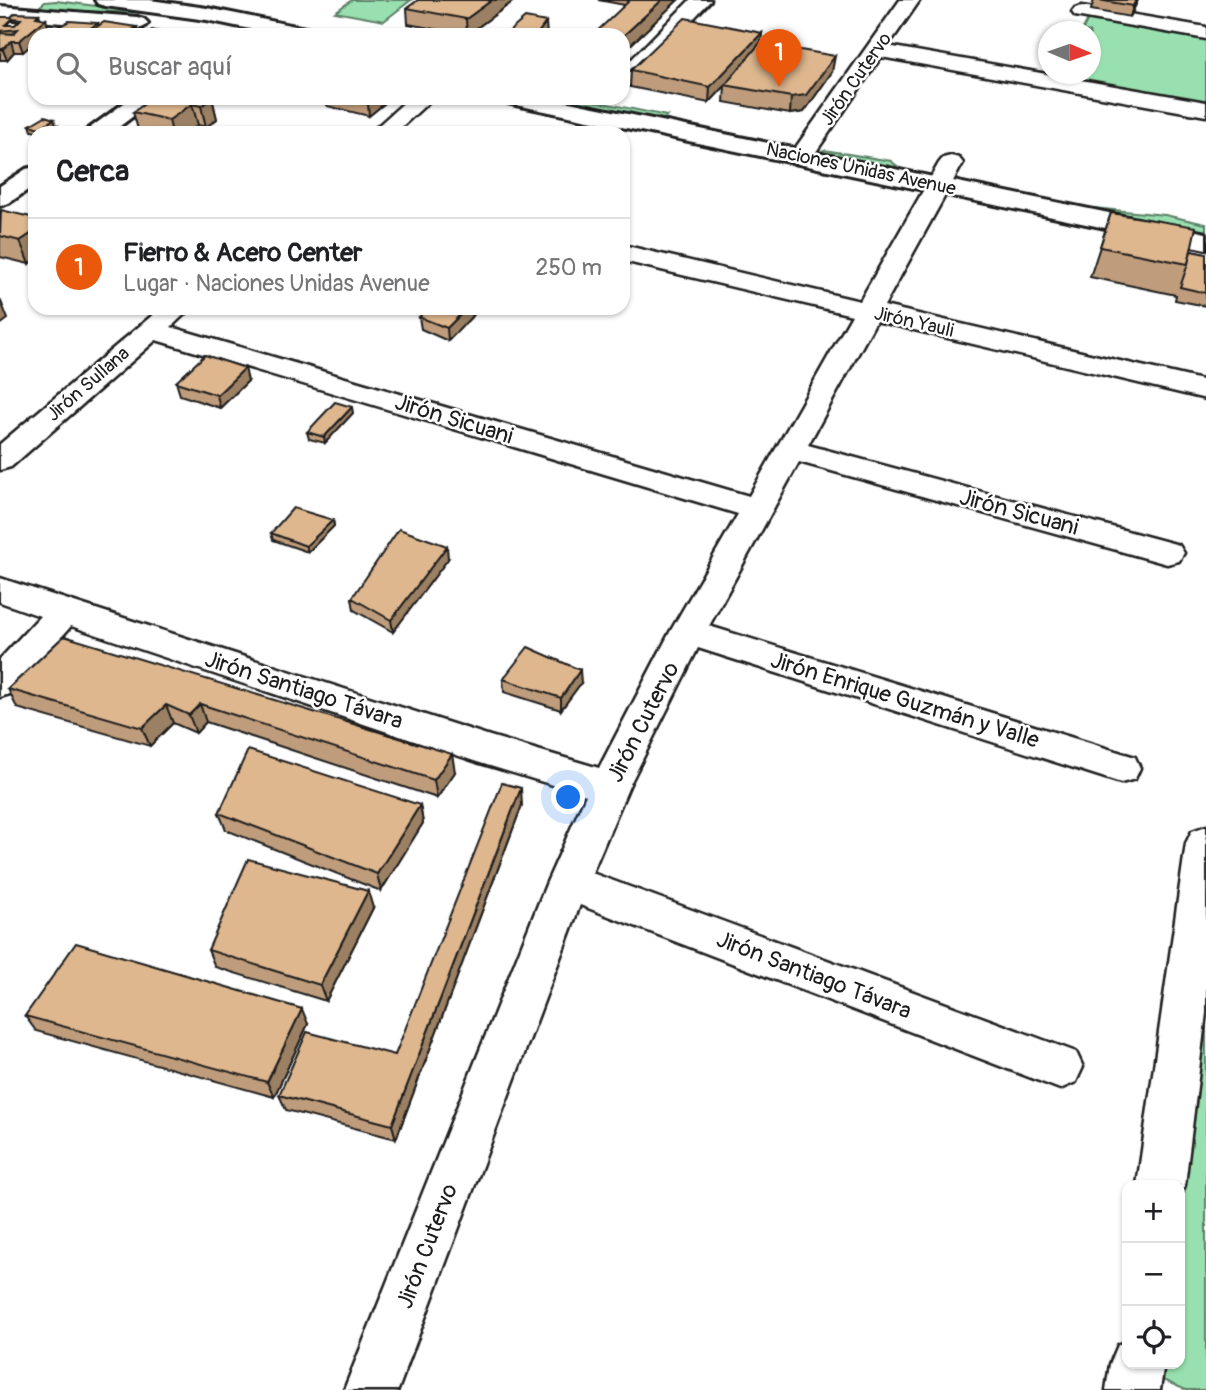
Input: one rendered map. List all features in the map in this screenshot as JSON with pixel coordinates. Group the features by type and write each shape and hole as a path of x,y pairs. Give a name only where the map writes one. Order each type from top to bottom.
{"main road":[{"path":"105,0 206,25 271,5 245,28"},
{"path":"17,8 110,19 234,28"},
{"name":"Naciones Unidas Avenue","path":"630,99 843,141"},
{"path":"104,126 136,105"},
{"name":"Naciones Unidas Avenue","path":"550,105 801,157 947,169 1206,240"},
{"path":"0,198 28,179"}],"street":[{"path":"630,73 701,0"},
{"name":"Jirón Cutervo","path":"801,157 910,0"},
{"path":"1085,6 1206,33"},
{"path":"876,50 1038,76"},
{"path":"1082,84 1206,109"},
{"path":"389,126 414,105"},
{"name":"Jirón Cutervo","path":"371,1390 568,882 609,786 688,632 947,169"},
{"name":"Jirón Yauli","path":"630,255 1206,390"},
{"name":"Jirón Sullana","path":"0,460 169,315"},
{"name":"Jirón Sicuani","path":"152,330 757,509"},
{"name":"Jirón Sicuani","path":"790,450 1167,553"},
{"name":"Jirón Santiago Távara","path":"0,590 491,751 609,786"},
{"path":"0,683 64,611"},
{"name":"Jirón Enrique Guzmán y Valle","path":"688,632 1121,768"},
{"path":"1162,1180 1206,843"},
{"name":"Jirón Santiago Távara","path":"568,882 1060,1067"},
{"path":"1133,1390 1136,1369"}],"green space":[{"path":"352,0 411,0 384,21 335,12"},
{"path":"56,1 153,13 47,10 40,6 45,2"},
{"path":"1101,21 1206,39 1206,107 1082,84 1101,84"},
{"path":"570,105 613,105 667,116 664,119 618,115"},
{"path":"824,150 891,161 897,166 889,169 818,153"},
{"path":"982,186 1083,207 1165,215 1206,224 1206,234 978,188"},
{"path":"1206,965 1206,1390 1186,1390 1153,1376 1154,1369 1185,1369 1185,1180 1179,1180"}],"building":[{"path":"418,0 492,0 466,19 407,8"},
{"path":"630,0 662,0 630,30 600,28"},
{"path":"1098,0 1136,0 1133,6"},
{"path":"15,13 39,14 36,17 46,19 35,28 28,28 28,34 19,41 11,41 0,49 0,33 13,34 18,29 0,31 0,17 11,17","holes":["13,18 21,19 15,25 6,25"]},
{"path":"525,18 546,22 542,28 513,28"},
{"path":"685,18 762,33 710,87 631,70"},
{"path":"69,21 98,23 90,28 56,28"},
{"path":"104,22 137,27 136,28 95,28"},
{"path":"760,43 835,56 806,95 791,97 725,85"},
{"path":"143,105 191,105 169,120 133,112"},
{"path":"45,116 54,119 42,126 30,125"},
{"path":"1,210 28,216 28,236 20,241 0,236"},
{"path":"1111,213 1196,227 1188,264 1100,247"},
{"path":"1191,251 1206,254 1206,293 1180,287"},
{"path":"421,315 460,315 447,328 419,317"},
{"path":"205,355 245,368 217,395 176,382"},
{"path":"335,402 352,407 324,437 307,432"},
{"path":"293,508 333,520 306,546 271,533"},
{"path":"399,529 447,546 391,620 352,598"},
{"path":"64,636 452,754 434,780 200,704 189,715 166,705 142,728 8,689"},
{"path":"528,647 580,670 561,698 503,679"},
{"path":"248,750 420,805 377,874 219,813"},
{"path":"502,783 521,788 392,1125 279,1095 307,1032 395,1055"},
{"path":"248,859 368,891 320,985 208,950"},
{"path":"76,943 302,1009 267,1082 25,1016"}],"place":[{"name":"Fierro & Acero Center","path":"779,87"}]}
